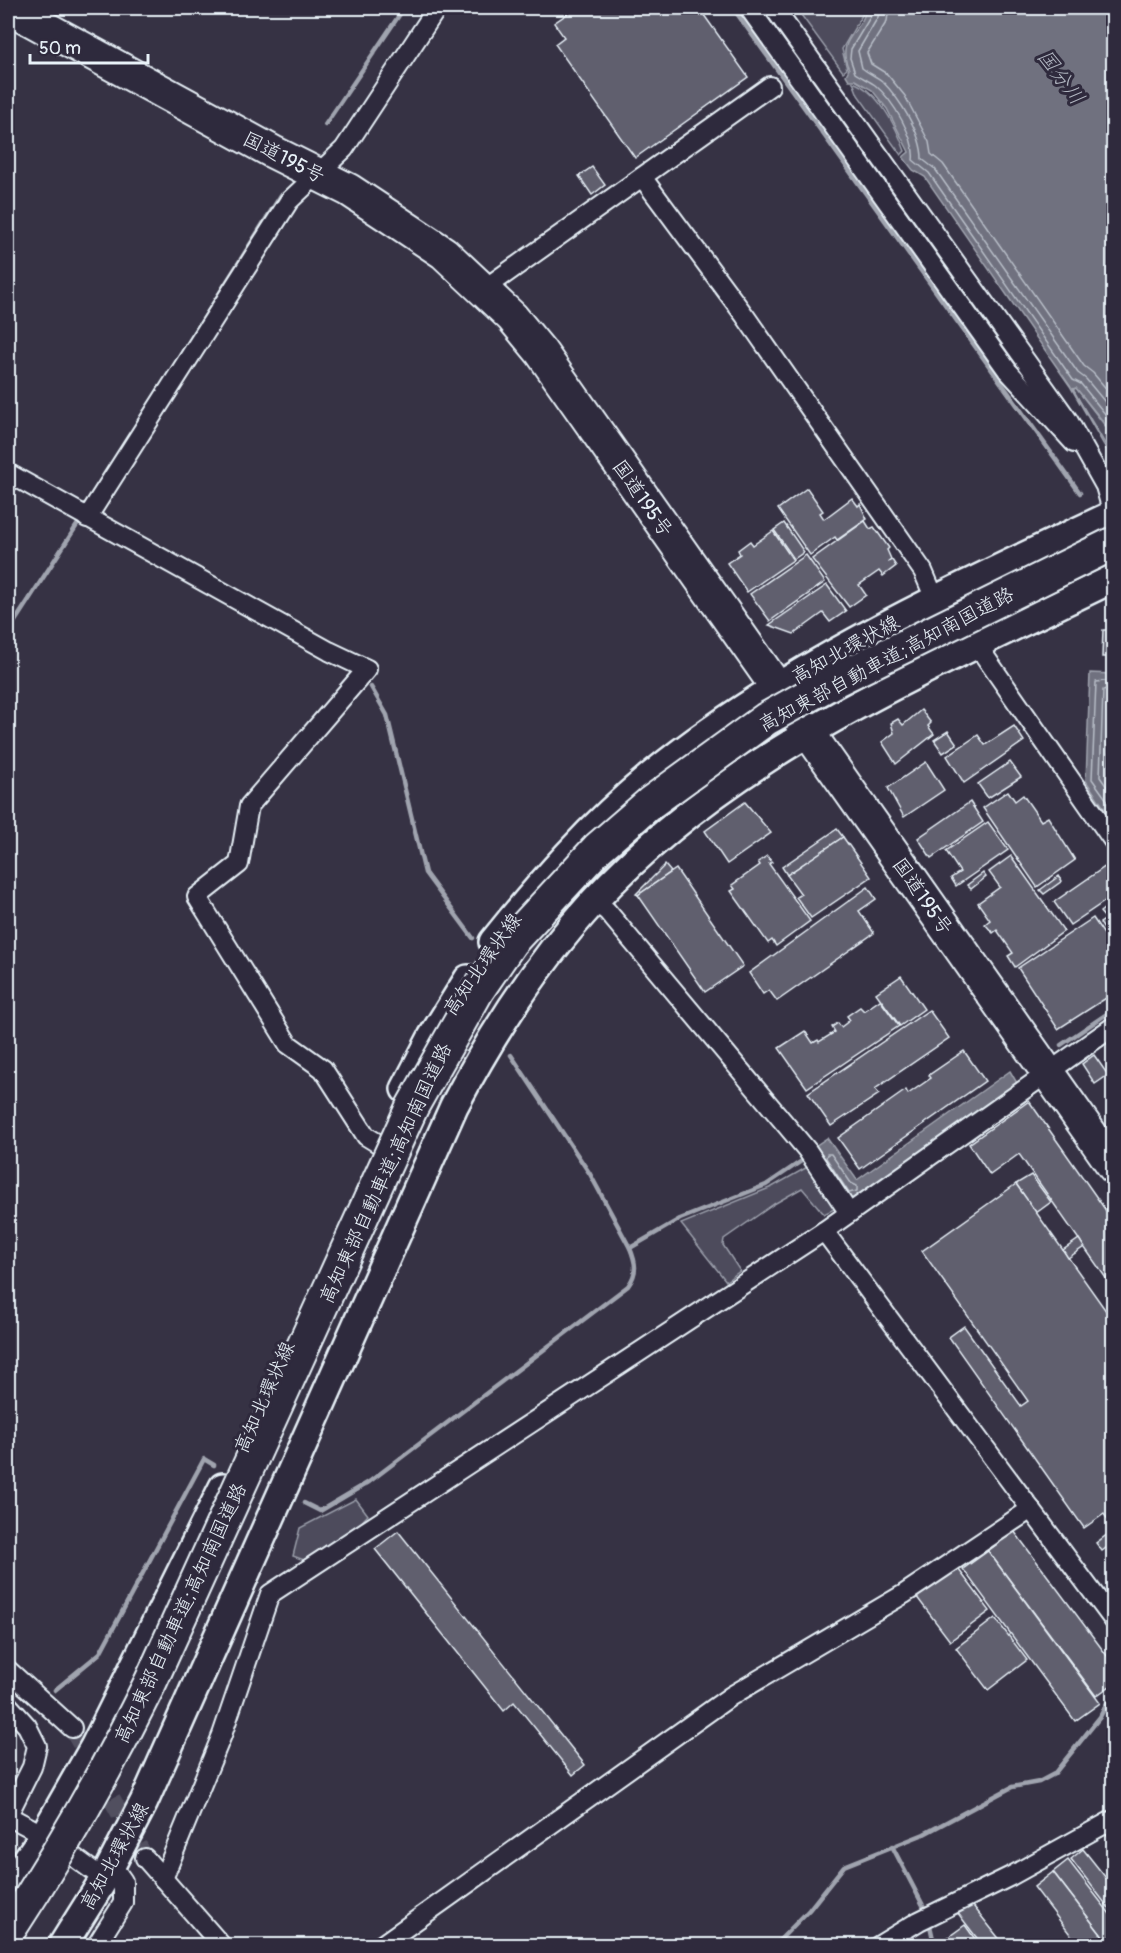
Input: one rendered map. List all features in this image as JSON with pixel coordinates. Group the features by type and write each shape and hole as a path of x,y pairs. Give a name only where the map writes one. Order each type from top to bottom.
{"highway":[{"name":"国道195号","path":"9,8 263,147 349,190 444,252 484,289 541,352 1113,1167"},
{"name":"高知東部自動車道;高知南国道路","path":"8,1932 47,1871 118,1748 161,1660 412,1107 472,999 511,942 598,848 650,802 766,719 856,670 1113,543"}],"main road":[{"name":"高知北環状線","path":"8,1886 44,1835 94,1747 165,1605 226,1480 380,1144 432,1037 492,944 537,888 585,836 652,775 694,742 776,688 935,599 1113,514"},
{"name":"高知北環状線","path":"62,1946 108,1872 144,1802 454,1106 506,1013 539,968 594,901 652,844 728,785 807,733 1113,578"}],"street":[{"path":"87,518 289,201 344,149 437,8"},
{"path":"749,8 1008,371 1063,434 1083,451"},
{"path":"774,8 1068,420 1083,451 1106,486 1113,514"},
{"path":"484,289 770,86"},
{"path":"642,177 745,316 896,532 923,571 935,599"},
{"path":"8,473 329,651 367,669 249,806 239,864 197,897 288,1044 322,1069 366,1136 380,1144"},
{"path":"977,645 1113,842"},
{"path":"594,901 607,911 811,1156 849,1213"},
{"path":"163,1879 222,1735 270,1594 824,1231 1113,1026"},
{"path":"824,1231 1113,1621"},
{"path":"380,1946 730,1696 904,1594 1031,1509"},
{"path":"240,1587 260,1588 270,1594"},
{"path":"8,1670 72,1728"},
{"path":"8,1705 27,1726 37,1746 32,1767 8,1816 123,1881 123,1903 108,1946"},
{"path":"878,1946 919,1920 1011,1876 1113,1819"},
{"path":"145,1858 222,1946"},
{"path":"96,1946 123,1903"}],"shaded area":[{"path":"796,8 863,8 865,10 842,49 847,69 843,72"},
{"path":"853,82 871,93 885,111 905,151 901,155 858,95"},
{"path":"1076,388 1113,436 1113,457 1073,390"},
{"path":"811,1165 838,1207 824,1214 802,1188 774,1204 724,1239 723,1245 740,1271 726,1281 681,1224 772,1187"},
{"path":"356,1499 368,1515 351,1533 304,1560 293,1556 300,1528"}],"water":[{"name":"国分川","path":"866,8 1113,8 1113,434 1076,388 1073,389 1113,461 1070,386 925,177 913,170 903,157 909,152 887,109 872,90 855,80 849,80 846,75 849,69 845,58 847,42 864,16"},
{"path":"1090,673 1113,674 1113,821 1086,781"},
{"path":"1010,1071 1017,1083 855,1200 846,1200 812,1148 827,1138 857,1180"}],"building":[{"path":"576,8 699,8 748,77 635,158 555,44 564,37 554,23"},
{"path":"592,167 605,185 592,195 579,176"},
{"path":"807,488 823,511 820,513 824,519 852,498 858,506 860,504 867,519 837,540 835,537 810,555 778,509"},
{"path":"865,521 870,529 874,527 889,548 887,550 891,559 887,562 892,560 896,566 883,576 879,571 859,585 866,595 849,607 812,559"},
{"path":"784,523 804,552 794,559 774,530"},
{"path":"773,531 793,560 747,592 727,563 740,554 738,550 750,541 753,545"},
{"path":"806,555 825,582 770,621 750,594"},
{"path":"827,585 846,611 830,622 823,613 794,634 769,625"},
{"path":"1103,630 1114,630 1114,657 1102,657"},
{"path":"921,710 931,723 928,726 934,734 896,764 882,742 894,733 891,723 898,719 903,725"},
{"path":"1014,726 1024,741 964,783 947,756 978,735 985,745"},
{"path":"948,731 957,744 943,753 934,740"},
{"path":"926,762 944,790 904,817 888,788"},
{"path":"1010,762 1021,777 988,798 978,784"},
{"path":"1008,791 1015,801 1023,795 1041,821 1048,817 1075,860 1037,887 983,808"},
{"path":"745,802 771,833 727,864 705,831"},
{"path":"970,802 983,822 931,858 918,838"},
{"path":"988,822 1008,850 956,886 951,878 960,872 946,851"},
{"path":"837,829 843,837 787,875 782,867"},
{"path":"843,837 871,877 811,918 796,897 801,894 787,875"},
{"path":"767,856 772,862 769,864 810,921 776,946 772,940 768,943 731,891 735,889 732,885 760,865 758,862"},
{"path":"1011,856 1064,931 1015,967 1008,956 1013,953 997,930 993,933 985,924 990,920 978,903 1000,887 989,872"},
{"path":"1109,864 1114,870 1114,895 1070,925 1054,902"},
{"path":"665,865 671,872 638,895 636,894"},
{"path":"676,869 743,966 705,992 638,895"},
{"path":"983,873 986,877 971,889 967,885"},
{"path":"1059,876 1062,881 1044,894 1040,890"},
{"path":"868,887 876,899 859,911 874,933 777,1001 769,990 763,994 749,973"},
{"path":"1114,901 1114,923 1104,929 1100,923 1106,919 1100,912"},
{"path":"1093,918 1114,949 1114,993 1058,1029 1018,968"},
{"path":"901,976 924,1009 900,1026 876,993"},
{"path":"880,1000 899,1026 807,1088 779,1048 805,1031 813,1043 818,1040 819,1042 835,1032 832,1027 838,1023 841,1027 850,1020 847,1016 860,1007 864,1011"},
{"path":"929,1010 949,1038 875,1089 879,1094 831,1126 808,1093"},
{"path":"964,1051 985,1081 860,1169 838,1138 906,1090 908,1094 931,1078 929,1075"},
{"path":"1094,1055 1108,1075 1095,1084 1082,1064"},
{"path":"1029,1101 1114,1222 1114,1277 1108,1281 1019,1154 990,1175 969,1144"},
{"path":"1031,1175 1051,1202 1036,1213 1016,1184"},
{"path":"1016,1184 1114,1322 1114,1528 1104,1514 1084,1528 949,1337 964,1326 1021,1406 1028,1401 922,1251"},
{"path":"1079,1239 1084,1247 1068,1258 1063,1250"},
{"path":"398,1531 585,1765 573,1775 514,1702 504,1711 375,1549"},
{"path":"1014,1531 1114,1665 1114,1683 1096,1696 988,1551"},
{"path":"1108,1534 1114,1542 1102,1551 1096,1543"},
{"path":"988,1551 1100,1703 1075,1721 963,1569"},
{"path":"956,1566 990,1611 950,1641 916,1596"},
{"path":"995,1618 1027,1660 988,1690 956,1648"},
{"path":"1083,1849 1114,1888 1114,1909 1111,1911 1071,1859"},
{"path":"1068,1860 1114,1919 1114,1946 1110,1946 1053,1872"},
{"path":"1053,1872 1110,1946 1079,1946 1034,1887"},
{"path":"970,1902 1005,1946 983,1946 957,1912"},
{"path":"965,1925 980,1946 946,1946 943,1941"}],"waterway":[{"path":"325,125 404,8"},
{"path":"733,8 1080,493"},
{"path":"182,353 281,195"},
{"path":"8,632 81,519"},
{"path":"371,687 387,715 425,873 473,938"},
{"path":"1061,1045 1114,1009"},
{"path":"511,1055 590,1174 630,1248"},
{"path":"304,1503 320,1511 369,1482 628,1286 635,1267 630,1248 680,1219 766,1185 806,1158"},
{"path":"55,1690 100,1653 204,1459 214,1465"},
{"path":"774,1946 809,1910 844,1866 924,1834 1012,1787 1039,1782 1054,1774 1100,1717 1107,1703 1114,1699"},
{"path":"892,1846 927,1913"},
{"path":"929,1921 937,1946"}],"tunnel":[{"path":"72,1728 145,1858"}]}
